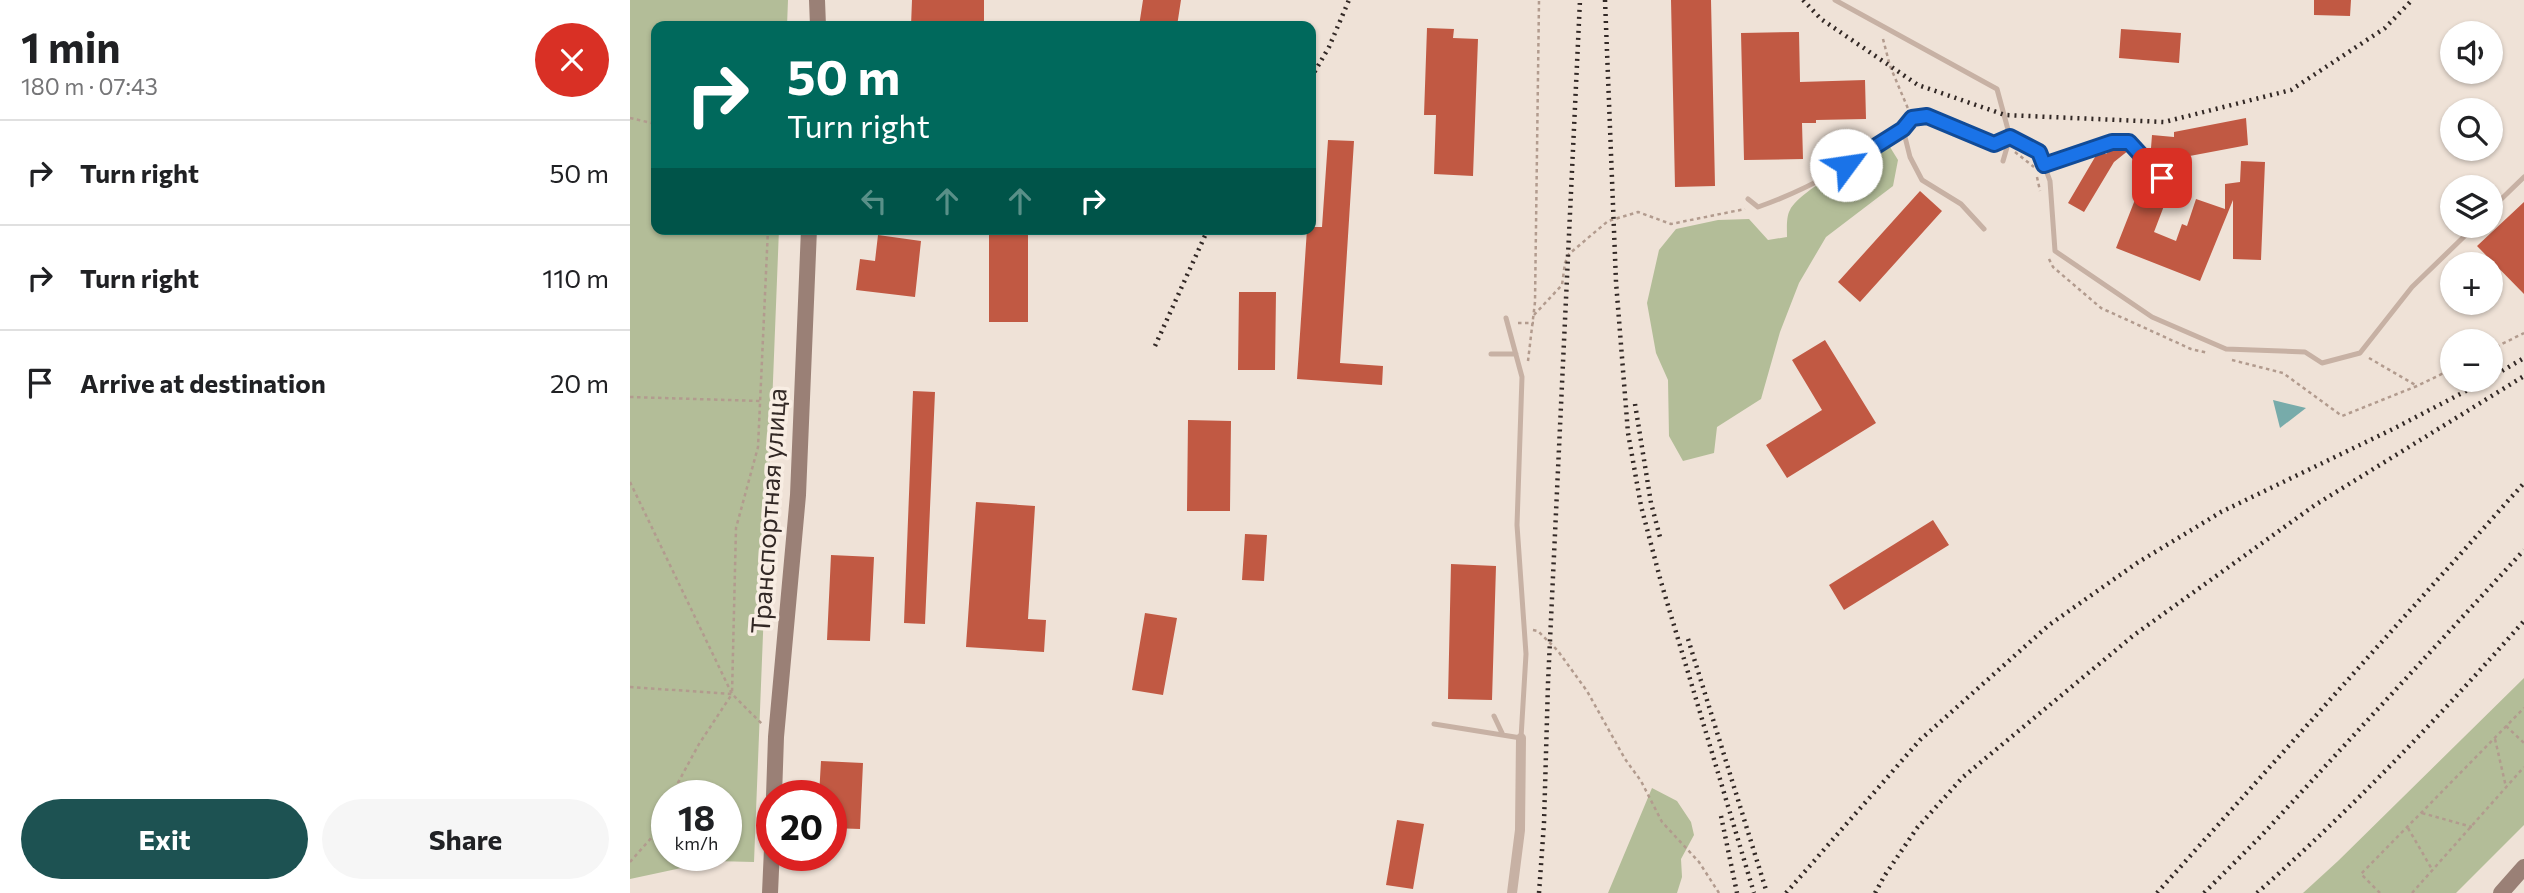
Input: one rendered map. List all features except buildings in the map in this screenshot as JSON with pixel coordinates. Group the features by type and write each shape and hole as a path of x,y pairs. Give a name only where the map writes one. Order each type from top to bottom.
{"street":[{"path":"817,0 818,21"},
{"name":"Транспортная улица","path":"775,780 798,495 809,235"},
{"path":"1512,893 1520,830 1521,738"},
{"path":"2501,893 2524,867"},
{"path":"770,893 771,871"}],"lane":[{"path":"1835,0 1997,89 2010,137 2003,161"},
{"path":"1748,200 1758,207 1791,196 1865,155 1903,129 1912,118 1927,116 1994,144 2010,137"},
{"path":"1903,129 1910,157 1922,180 1961,204 1984,229"},
{"path":"2010,137 2039,152 2050,181 2055,251 2152,317 2227,349 2305,352 2322,363 2360,353 2413,287 2463,238"},
{"path":"2044,165 2112,142 2129,142 2176,195"},
{"path":"2503,198 2524,177"},
{"path":"1434,724 1521,738 1526,654 1517,525 1522,377 1507,321"},
{"path":"1491,354 1516,355"},
{"path":"1494,716 1503,735"}],"path":[{"path":"1522,377 1528,360 1534,323 1539,0"},
{"path":"1880,25 1890,66 1912,118"},
{"path":"630,118 651,123"},
{"path":"2010,137 2015,154 2035,169 2040,195"},
{"path":"1534,315 1562,285 1569,254 1608,221 1638,212 1671,224 1758,207"},
{"path":"679,780 732,694 736,528 758,447 768,235"},
{"path":"2048,258 2053,267 2101,307 2192,349 2218,356"},
{"path":"1507,321 1534,323"},
{"path":"2503,344 2524,333"},
{"path":"2360,353 2417,386"},
{"path":"2231,359 2283,373 2342,416 2440,375"},
{"path":"630,397 761,401"},
{"path":"630,481 732,694 776,737"},
{"path":"1524,628 1538,631 1558,652 1587,691 1625,759 1641,780 1662,822 1699,862 1719,893"},
{"path":"630,687 732,694"},
{"path":"2380,893 2361,874 2524,708"},
{"path":"2506,726 2524,743"},
{"path":"2495,738 2506,788"},
{"path":"2412,893 2524,767"},
{"path":"2422,813 2472,827"},
{"path":"2407,827 2433,871"},
{"path":"630,862 651,838"}],"green space":[{"path":"630,0 788,0 787,21 651,21 651,235 779,235 754,862 742,862 742,780 651,780 651,871 667,871 630,879"},
{"path":"1890,147 1898,160 1893,186 1826,237 1799,283 1780,332 1761,399 1717,427 1714,453 1683,461 1669,436 1668,380 1656,353 1647,303 1659,250 1676,229 1718,220 1749,219 1768,240 1787,237 1790,210 1807,192"},
{"path":"2524,678 2524,825 2456,893 2303,893 2338,861"},
{"path":"1652,788 1677,801 1691,822 1694,835 1681,859 1682,877 1677,893 1608,893"}],"water":[{"path":"2273,400 2306,408 2280,428"}],"railway":[{"path":"1316,69 1329,47 1349,0"},
{"path":"1539,893 1580,0"},
{"path":"1605,0 1616,282 1628,433 1641,506 1661,582 1754,893"},
{"path":"1803,0 1821,19 1918,85 2005,115 2164,122 2291,90 2385,28 2412,0"},
{"path":"1155,346 1205,235"},
{"path":"2503,370 2524,358"},
{"path":"1875,893 1917,828 1963,777 2134,635 2315,505 2524,376"},
{"path":"1786,893 1920,740 2049,625 2137,563 2221,512 2464,392"},
{"path":"1635,404 1651,503 1661,541"},
{"path":"2157,893 2524,483"},
{"path":"2204,893 2262,835 2524,550"},
{"path":"2257,893 2395,761 2524,621"},
{"path":"1688,639 1767,893"},
{"path":"1721,816 1737,893"}],"route":[{"path":"1846,165 1903,129 1912,118 1927,116 1994,144 2010,137 2039,152 2044,165 2112,142 2129,142 2162,178"}]}
